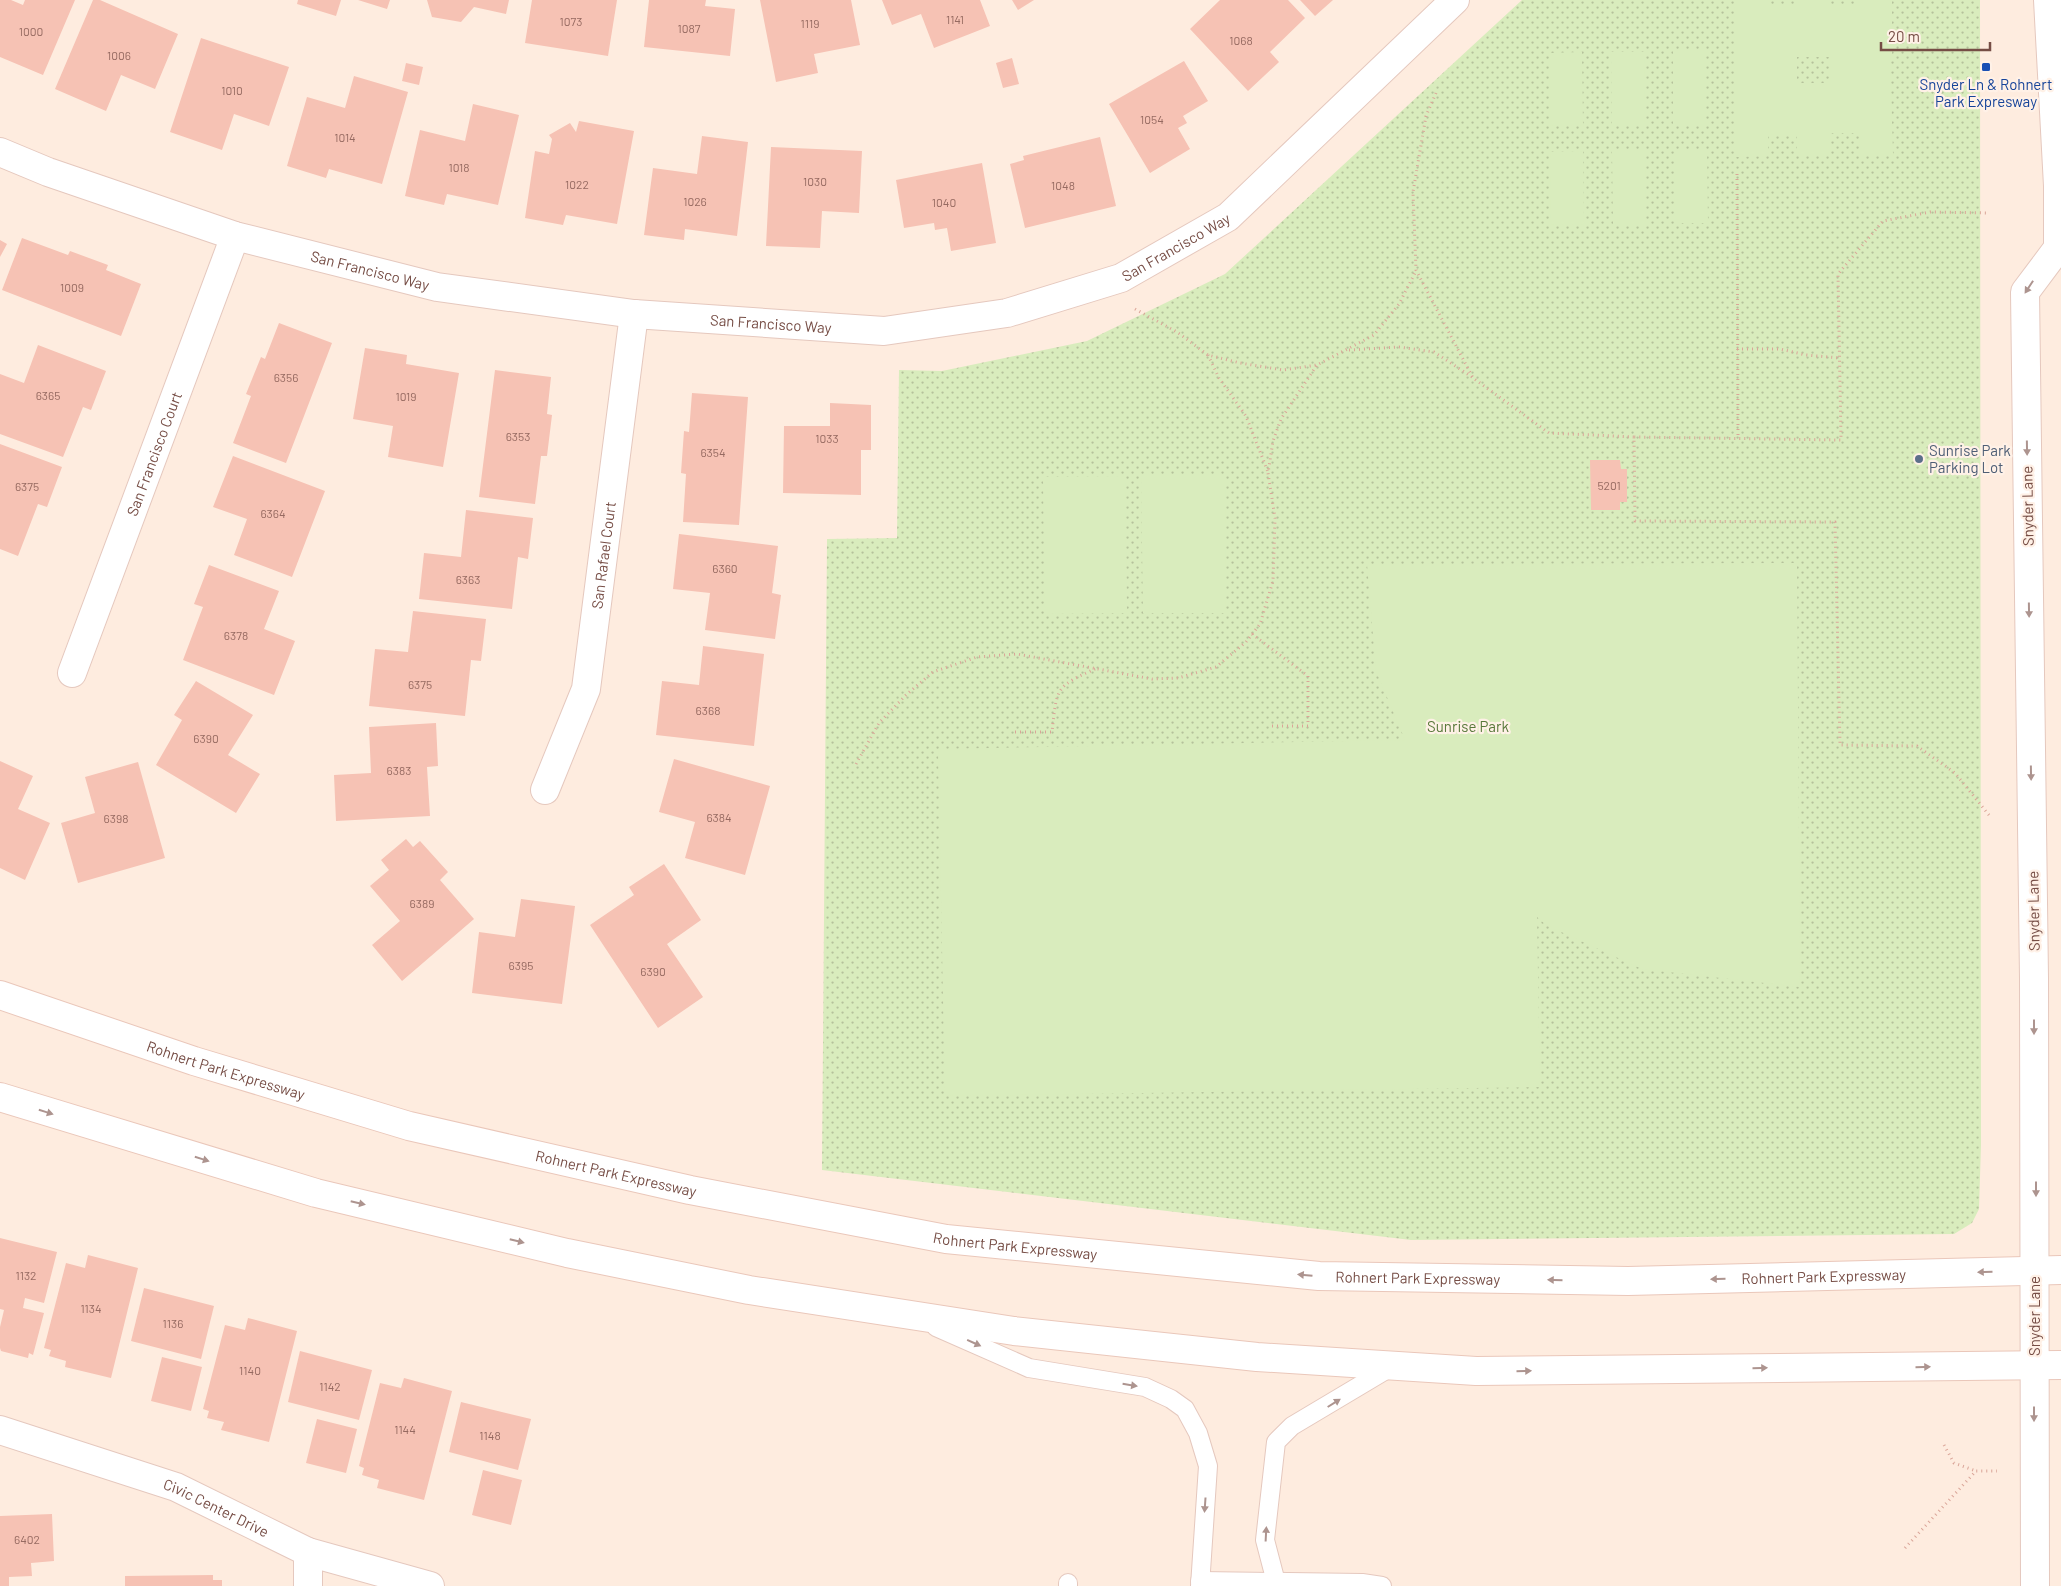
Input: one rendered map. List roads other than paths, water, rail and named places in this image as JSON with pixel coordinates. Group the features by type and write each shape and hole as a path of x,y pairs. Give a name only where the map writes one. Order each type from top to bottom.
{"street":[{"name":"San Francisco Way","path":"0,152 48,172 235,236 437,287 634,314 884,331 1007,313 1121,278 1228,217 1455,0"},
{"name":"Snyder Lane","path":"2035,1586 2034,1271 2036,1217 2024,292 2060,249 2048,0"},
{"name":"San Francisco Court","path":"72,673 235,236"},
{"name":"San Rafael Court","path":"545,790 586,689 634,314"},
{"name":"Rohnert Park Expressway","path":"0,995 194,1061 409,1126 690,1190 946,1239 1319,1276 1628,1281 2061,1270"},
{"path":"0,1097 316,1194 577,1255 749,1290 1014,1331 1247,1356 1476,1372 2061,1365"},
{"name":"Civic Center Drive","path":"0,1430 176,1487 308,1552 430,1586"},
{"path":"308,1552 308,1586"}],"lane":[{"path":"913,1316 1029,1368 1145,1387 1171,1398 1185,1409 1198,1433 1208,1466 1200,1584 1362,1582 1382,1586"},
{"path":"1277,1583 1265,1540 1276,1442 1292,1426 1391,1367"}],"place":[{"name":"Snyder Ln & Rohnert Park Expresway","path":"1986,67"},
{"name":"Sunrise Park Parking Lot","path":"1919,459"}],"park label":[{"name":"Sunrise Park","path":"1468,726"}]}
